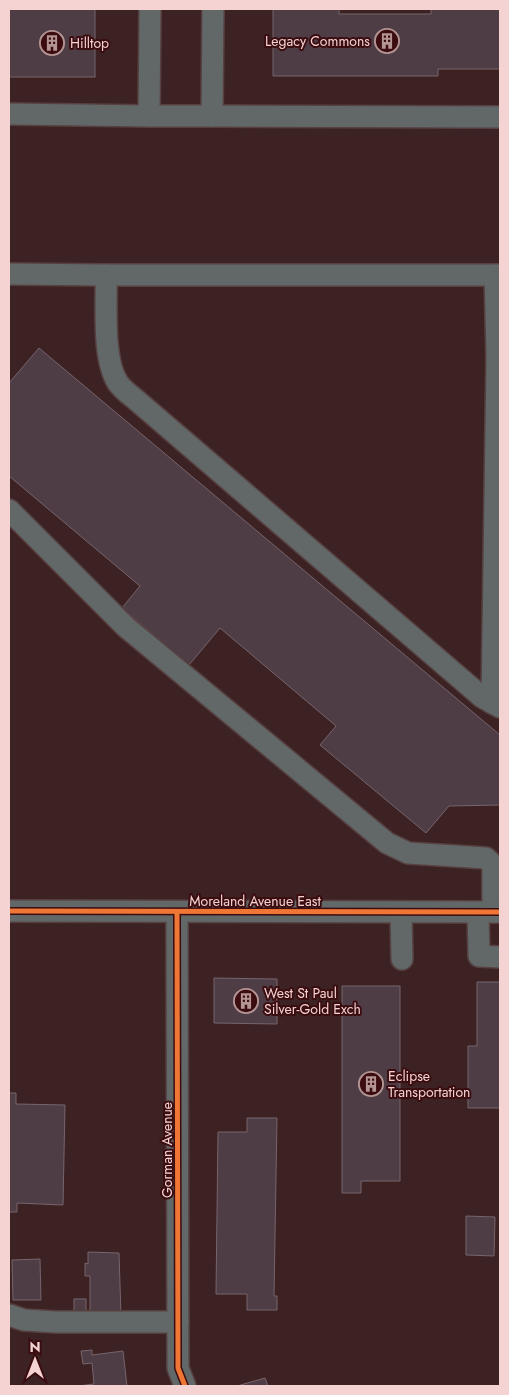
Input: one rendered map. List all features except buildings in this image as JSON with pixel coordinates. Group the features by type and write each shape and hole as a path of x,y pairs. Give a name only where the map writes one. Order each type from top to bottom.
{"street":[{"path":"149,116 150,9"},
{"path":"212,116 213,9"},
{"path":"9,114 500,117"},
{"path":"9,274 106,276 498,276 496,705 482,697 135,400 119,384 110,368 107,348 106,276"},
{"path":"9,510 126,627 387,843 408,852 486,858 493,865 497,875 479,956 500,957"},
{"name":"Moreland Avenue East","path":"9,911 490,913"},
{"name":"Gorman Avenue","path":"177,912 178,1368 185,1386"},
{"path":"401,912 402,959"},
{"path":"9,1315 24,1320 56,1322 178,1322"}],"cycle path":[{"path":"9,911 500,912"},
{"path":"177,912 178,1368 185,1386"}],"place":[{"name":"Legacy Commons","path":"387,41"},
{"name":"Hilltop","path":"52,43"},
{"name":"West St Paul Silver-Gold Exch","path":"246,1001"},
{"name":"Eclipse Transportation","path":"371,1084"}]}
